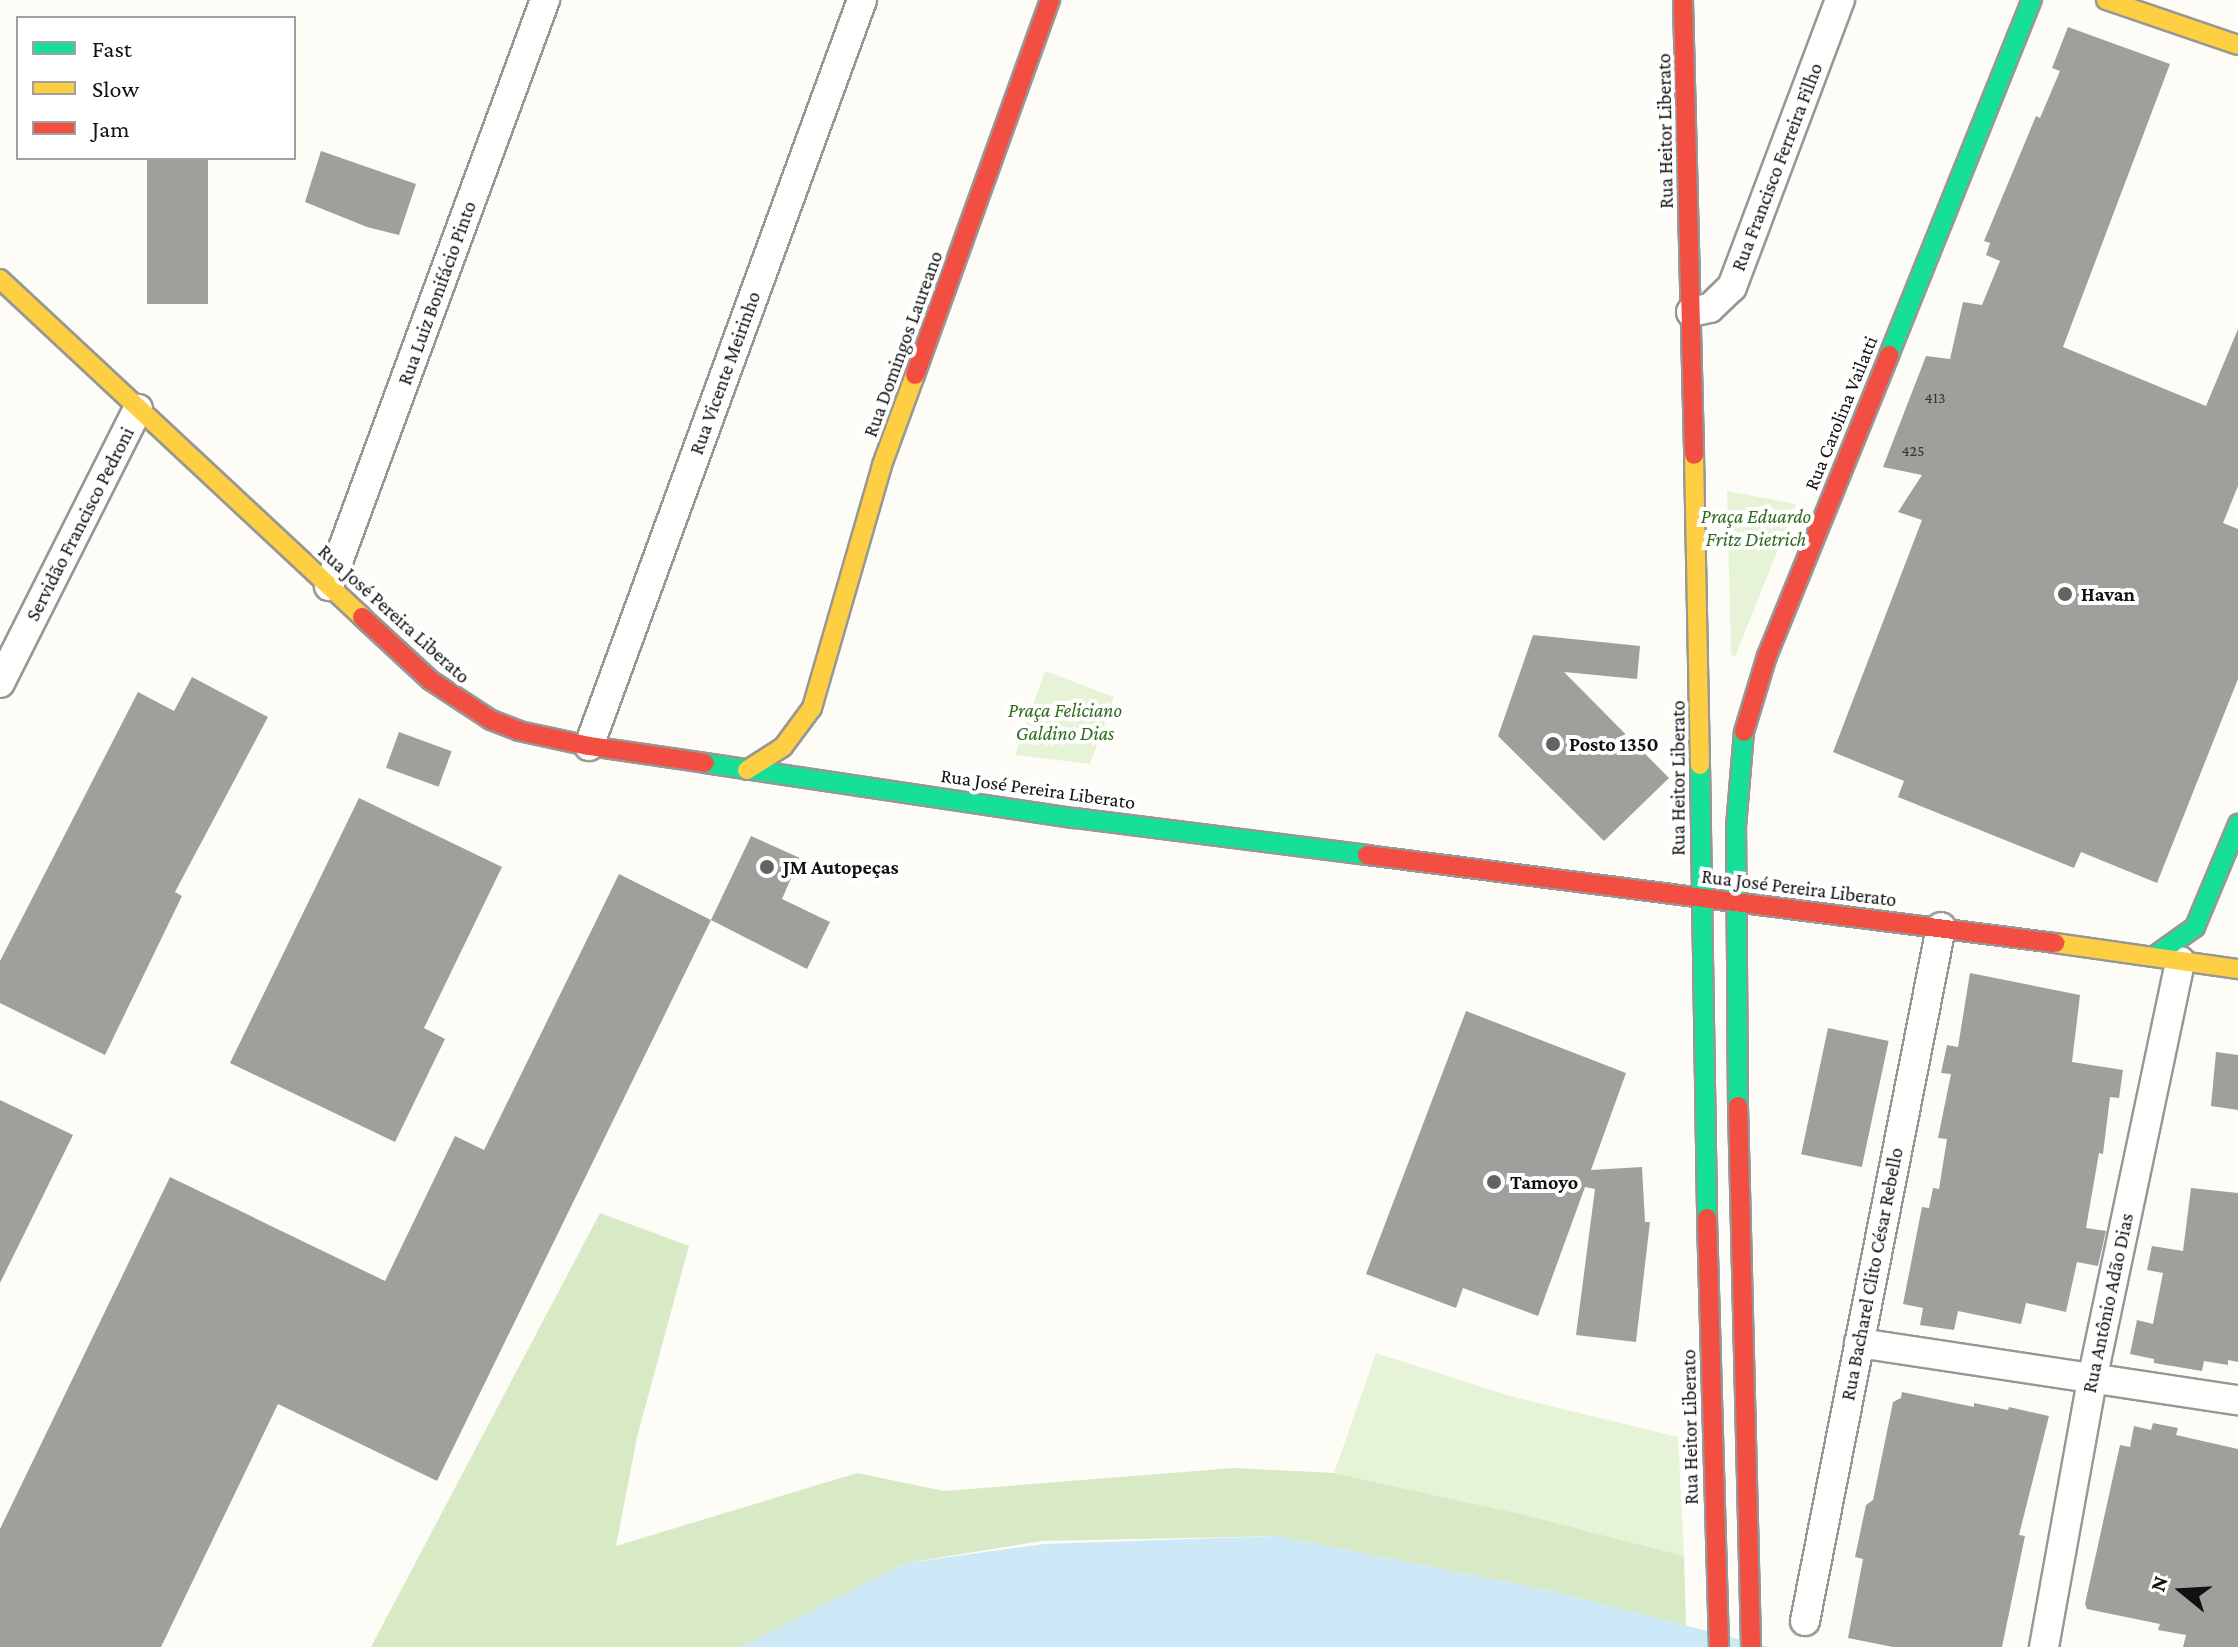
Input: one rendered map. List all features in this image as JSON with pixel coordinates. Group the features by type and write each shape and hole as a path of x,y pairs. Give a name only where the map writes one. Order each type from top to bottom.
{"main road":[{"name":"Rua Domingos Laureano","path":"747,770 783,747 812,708 882,465 1050,0"},
{"name":"Rua Heitor Liberato","path":"1683,0 1700,707 1700,898 1719,1647"},
{"name":"Rua Carolina Vailatti","path":"1736,902 1736,827 1742,740 1767,656 2032,0"},
{"path":"2106,0 2238,45"},
{"name":"Rua José Pereira Liberato","path":"0,279 430,680 460,702 519,731 589,746 1075,818 1941,927 2234,968"},
{"name":"Rua Domingos Laureano","path":"812,708 815,733"},
{"path":"819,759 842,783"},
{"path":"2167,959 2204,911 2238,824"},
{"path":"1736,902 1751,1647"},
{"path":"2204,911 2215,941 2234,968"}],"street":[{"name":"Rua Luiz Bonifácio Pinto","path":"329,586 545,0"},
{"name":"Rua Vicente Meirinho","path":"589,746 862,0"},
{"name":"Rua Francisco Ferreira Filho","path":"1691,312 1710,308 1732,287 1840,0"},
{"name":"Servidão Francisco Pedroni","path":"0,683 138,409"},
{"name":"Rua Bacharel Clito César Rebello","path":"1805,1621 1941,927"},
{"name":"Rua Antônio Adão Dias","path":"2044,1647 2167,959"},
{"path":"1859,1343 2238,1400"}],"green space":[{"name":"Praça Eduardo Fritz Dietrich","path":"1727,491 1796,504 1735,657 1731,654"},
{"name":"Praça Feliciano Galdino Dias","path":"1045,671 1114,697 1090,764 1015,755"},
{"path":"600,1213 689,1246 637,1437 616,1546 857,1473 944,1491 1234,1468 1334,1473 1529,1516 1684,1556 1686,1626 1556,1592 1278,1536 1042,1541 906,1563 744,1647 371,1647"},
{"path":"1376,1353 1510,1396 1678,1437 1684,1556 1529,1516 1334,1473"}],"water":[{"path":"1278,1536 1556,1592 1769,1647 741,1647 906,1563 1044,1544"}],"building":[{"name":"Havan","path":"2068,27 2170,64 2063,347 2206,406 2238,329 2238,486 2223,523 2238,529 2238,679 2157,883 2081,852 2074,868 1898,797 1904,781 1833,752 1922,520 1898,512 1922,475 1883,467 1926,356 1950,359 1963,302 1982,305 2000,261 1986,255 1990,243 1984,241 2036,116 2040,118 2060,71 2052,68"},
{"path":"321,151 416,184 399,235 367,227 305,202"},
{"path":"147,160 208,160 208,304 147,304"},
{"path":"1533,635 1640,646 1637,679 1564,672 1669,778 1604,841 1498,736"},
{"path":"192,677 268,717 175,892 182,896 105,1055 0,1003 0,961 138,692 174,711"},
{"path":"399,732 452,751 439,787 386,768"},
{"path":"359,798 502,867 424,1028 445,1039 395,1142 230,1063"},
{"path":"751,836 800,858 782,899 830,922 807,969 711,920"},
{"path":"619,874 711,920 437,1481 278,1404 161,1647 0,1647 0,1529 170,1177 385,1281 455,1136 484,1150"},
{"path":"1970,973 2080,995 2072,1062 2123,1070 2119,1098 2110,1097 2103,1154 2099,1153 2086,1228 2106,1231 2098,1266 2077,1262 2066,1312 2026,1303 2021,1324 1958,1311 1954,1330 1920,1325 1923,1308 1903,1304 1922,1207 1929,1208 1933,1188 1939,1189 1947,1139 1938,1138 1951,1074 1941,1073 1947,1045 1958,1047"},
{"name":"Tamoyo","path":"1466,1011 1626,1073 1591,1170 1642,1167 1645,1222 1650,1222 1636,1342 1576,1335 1595,1189 1585,1187 1538,1316 1463,1288 1456,1308 1366,1274"},
{"path":"1828,1028 1889,1041 1862,1167 1801,1154"},
{"path":"2216,1052 2238,1055 2238,1110 2211,1106"},
{"path":"0,1100 73,1135 0,1283"},
{"path":"2191,1188 2238,1193 2238,1362 2228,1360 2228,1365 2204,1361 2202,1371 2154,1363 2154,1359 2130,1354 2137,1320 2153,1324 2163,1273 2147,1270 2152,1246 2183,1251"},
{"path":"1902,1392 1974,1407 1974,1403 2008,1410 2009,1407 2049,1416 2019,1535 2025,1536 2002,1647 1893,1647 1848,1638 1863,1559 1855,1557 1866,1505 1873,1500 1893,1402 1901,1398"},
{"path":"2153,1423 2178,1428 2176,1435 2238,1449 2238,1647 2183,1647 2186,1635 2158,1630 2160,1624 2087,1609 2085,1604 2120,1445 2130,1447 2134,1426 2151,1430"}],"traffic: fast":[{"path":"1889,355 2032,0"},
{"path":"1738,1106 1736,827 1744,732"},
{"path":"705,763 1075,818 1367,855"},
{"path":"1700,765 1707,1218"},
{"path":"2153,957 2195,927 2238,824"}],"traffic: slow":[{"path":"2106,0 2238,45"},
{"path":"0,279 362,617"},
{"path":"747,770 783,747 812,708 882,465 915,375"},
{"path":"1694,455 1700,765"},
{"path":"2055,943 2238,969"}],"traffic: jam":[{"path":"915,375 1050,0"},
{"path":"1683,0 1694,455"},
{"path":"1744,732 1767,656 1889,355"},
{"path":"362,617 430,680 491,720 519,731 589,746 705,763"},
{"path":"1367,855 2055,943"},
{"path":"1738,1106 1751,1647"},
{"path":"1707,1218 1719,1647"}],"place":[{"name":"Havan","path":"2065,594"},
{"name":"Posto 1350","path":"1553,744"},
{"name":"JM Autopeças","path":"767,867"},
{"name":"Tamoyo","path":"1494,1182"}]}
